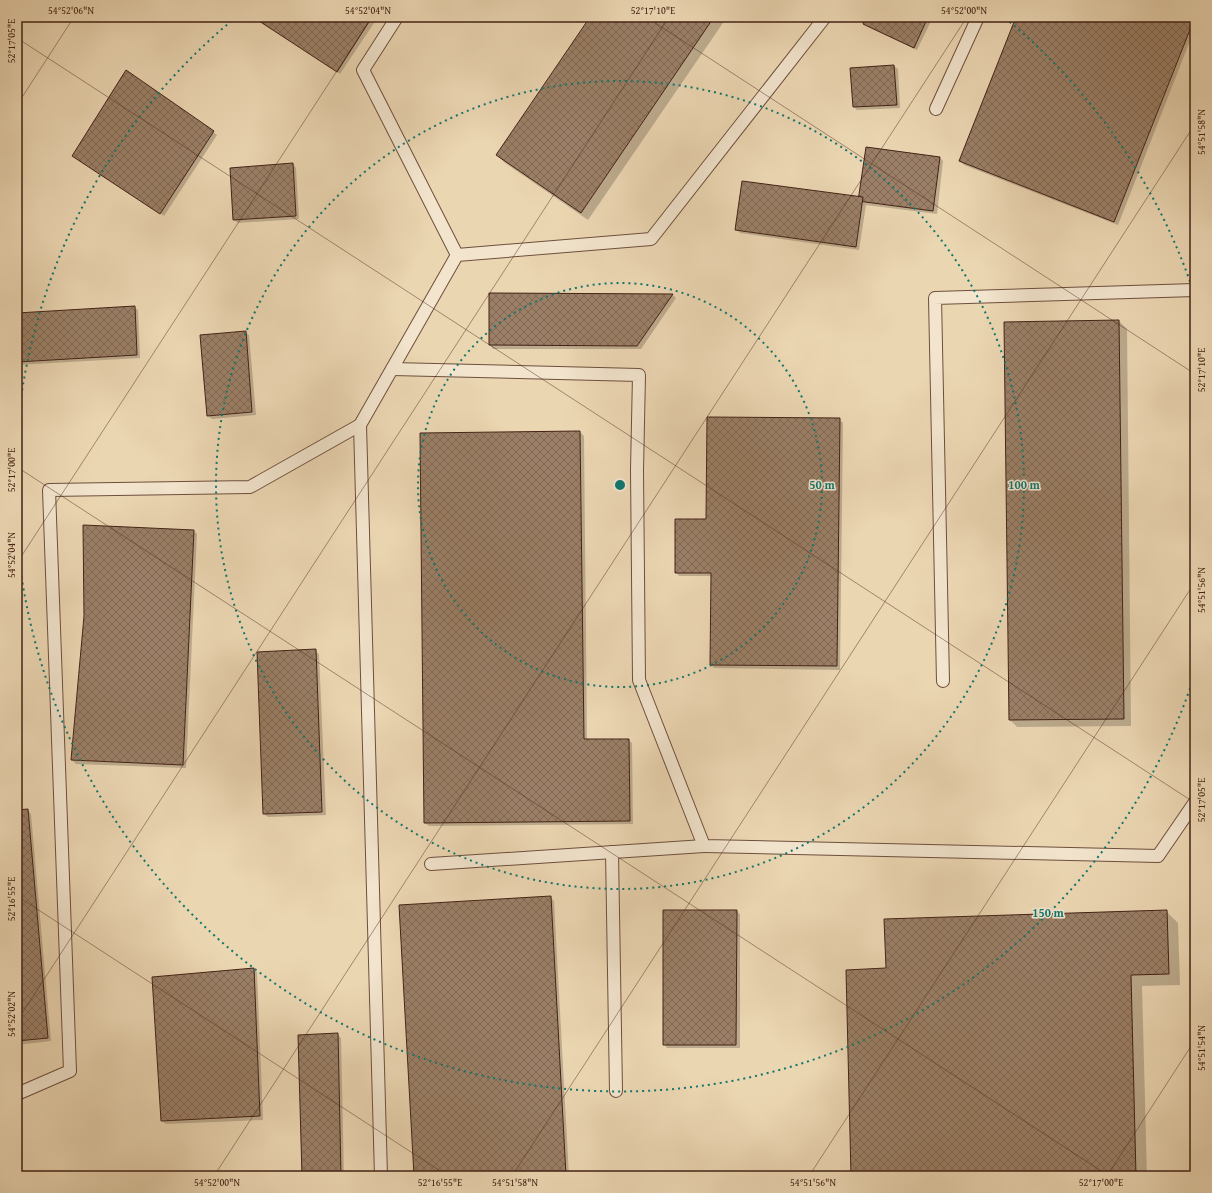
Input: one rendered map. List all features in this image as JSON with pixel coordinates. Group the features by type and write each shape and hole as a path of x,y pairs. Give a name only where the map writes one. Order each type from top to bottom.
{"lane":[{"path":"397,17 363,70 457,255"},
{"path":"457,255 651,238 824,17"},
{"path":"936,109 978,17"},
{"path":"17,1094 70,1071 49,490 250,487 360,425 457,255"},
{"path":"943,681 935,298 1195,290"},
{"path":"392,369 638,374 637,470 639,680 704,846"},
{"path":"360,425 381,1176"},
{"path":"431,864 704,846 1158,856 1195,802"},
{"path":"612,852 616,1091"}],"building":[{"path":"253,17 372,17 337,72"},
{"path":"590,17 714,17 581,213 496,155"},
{"path":"866,17 928,17 914,48 863,24"},
{"path":"1016,17 1195,17 1114,222 959,161"},
{"path":"894,65 897,105 853,107 850,68"},
{"path":"126,70 214,131 160,214 72,156"},
{"path":"866,147 940,157 933,211 858,201"},
{"path":"293,163 296,216 233,220 230,168"},
{"path":"742,181 863,197 856,247 735,230"},
{"path":"489,293 673,294 637,346 489,345"},
{"path":"135,306 137,355 17,362 17,313"},
{"path":"1119,320 1124,719 1009,720 1004,322"},
{"path":"246,331 252,412 207,416 200,335"},
{"path":"707,417 840,418 837,666 710,665 711,573 675,573 675,519 706,519"},
{"path":"580,431 584,739 629,739 630,821 424,823 420,433"},
{"path":"83,525 194,530 183,765 71,760 84,616"},
{"path":"316,649 322,812 263,814 257,652"},
{"path":"28,809 48,1038 17,1041 17,810"},
{"path":"551,896 566,1176 414,1176 399,905"},
{"path":"663,910 737,910 736,1045 663,1045"},
{"path":"1167,910 1169,974 1131,975 1136,1176 851,1176 846,970 886,968 884,919"},
{"path":"254,968 260,1116 161,1121 152,977"},
{"path":"338,1033 341,1176 302,1176 298,1035"}]}
